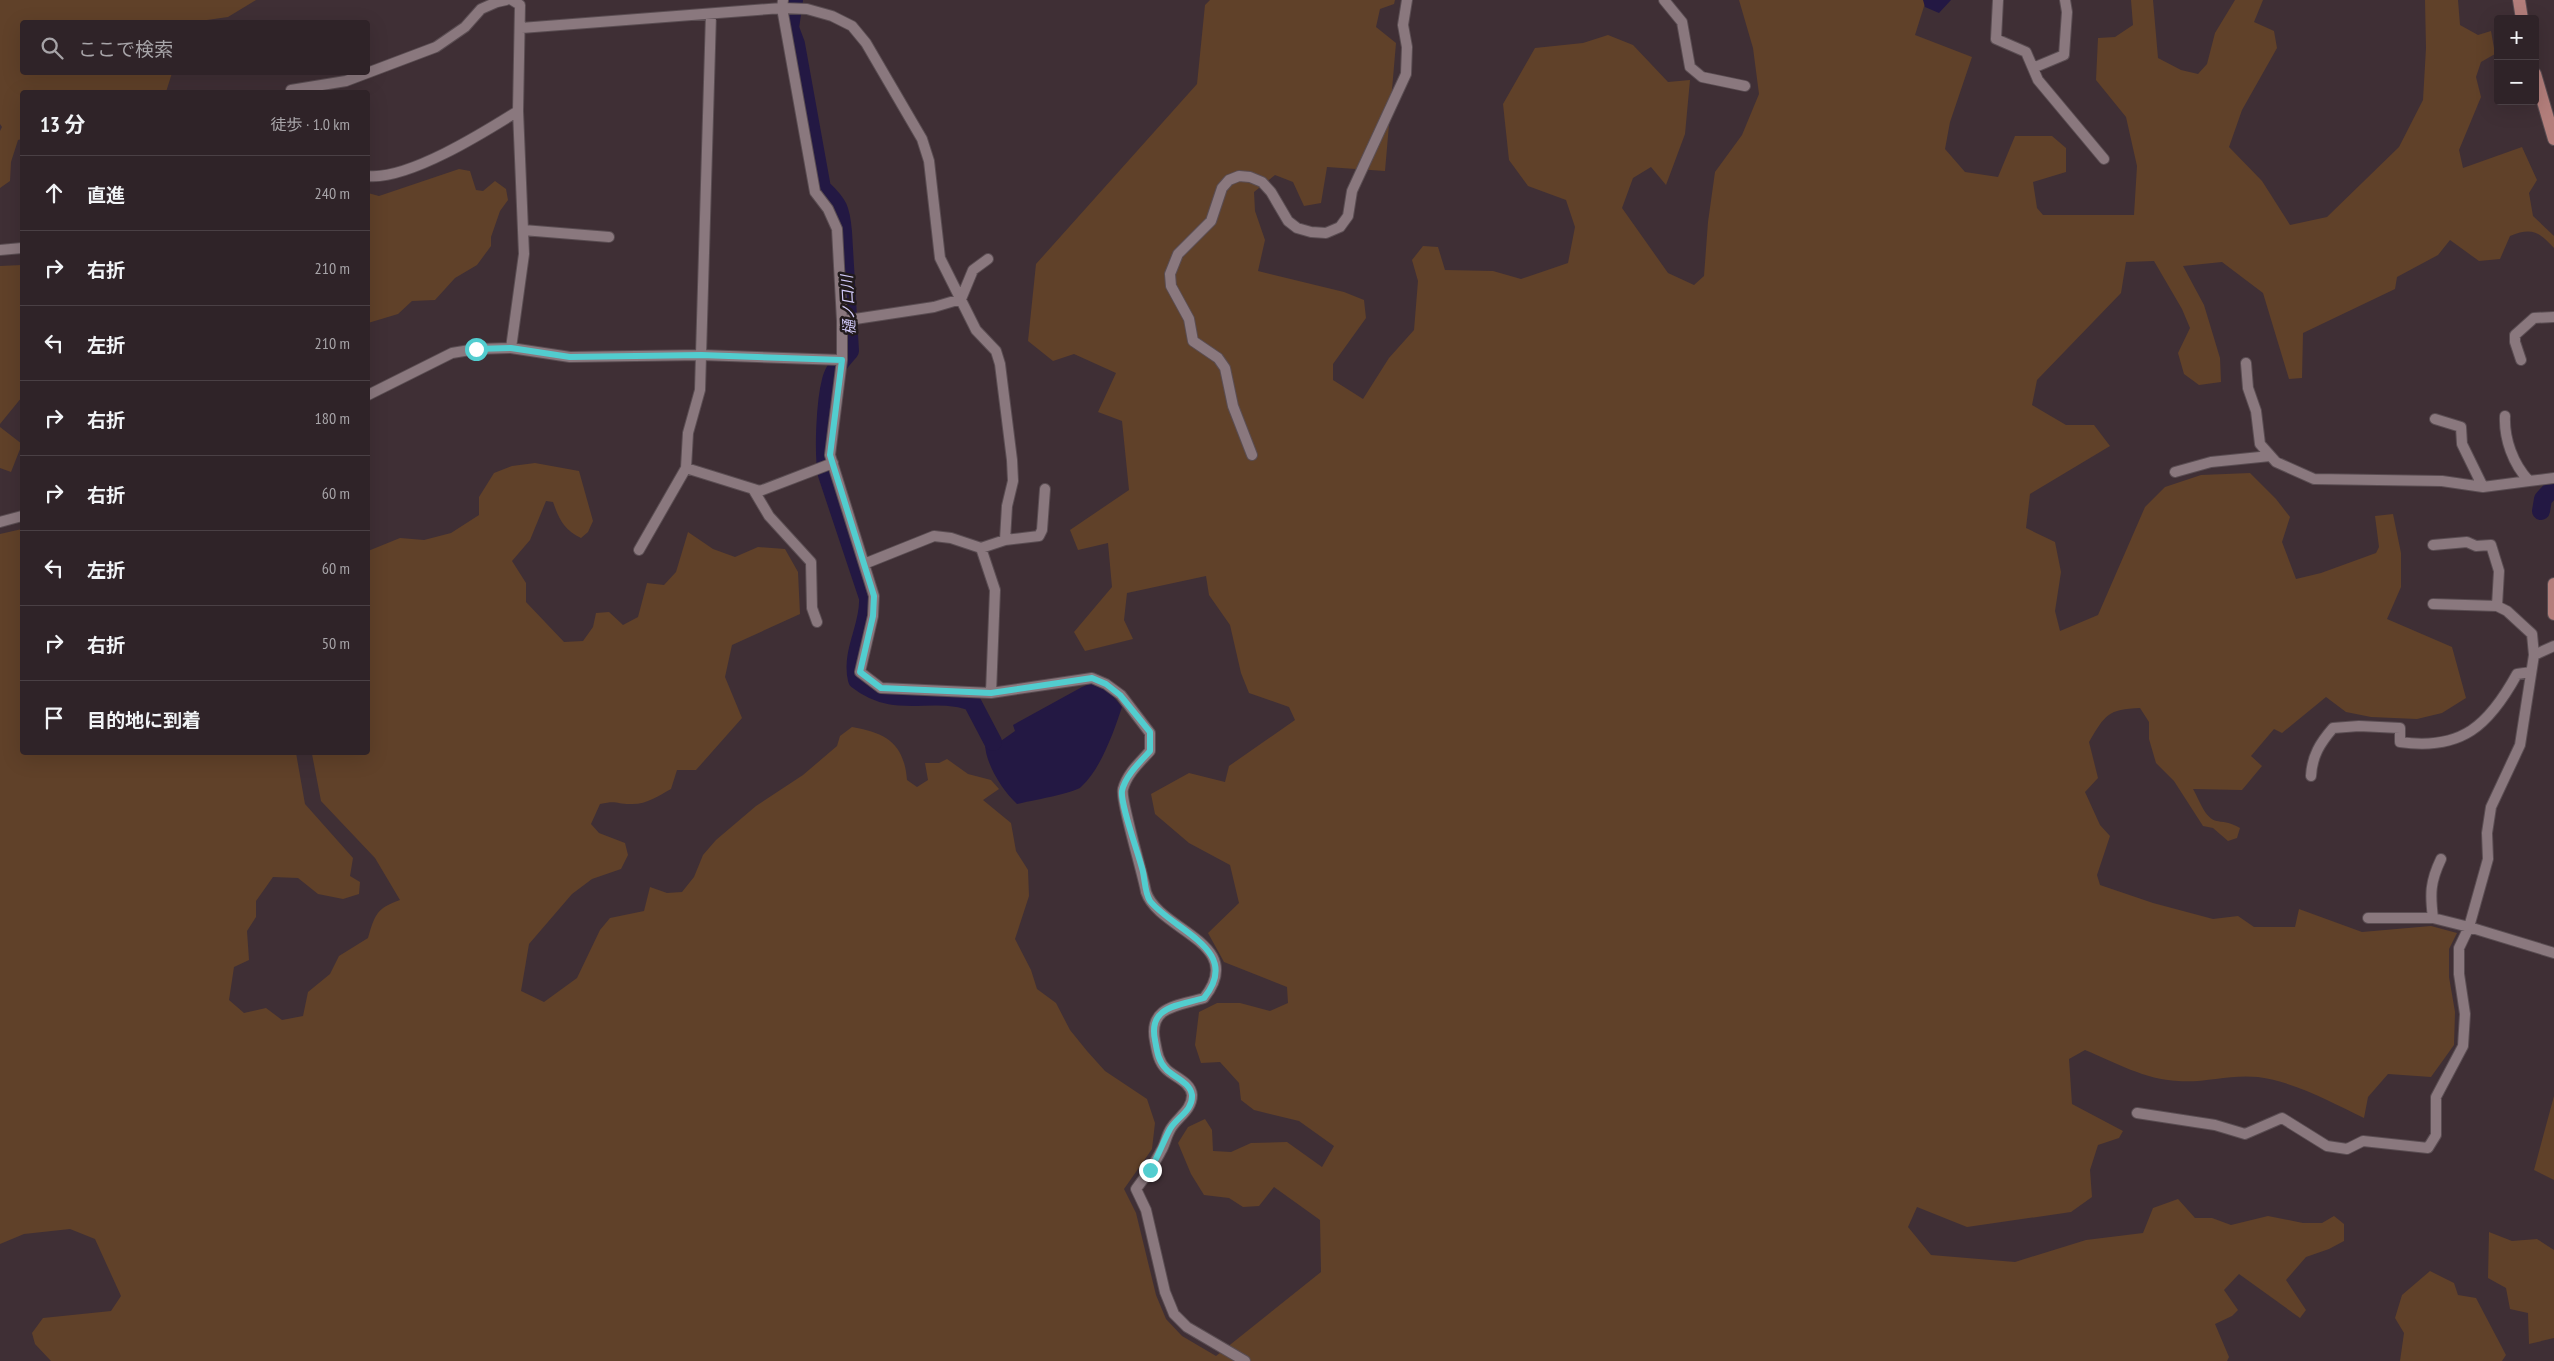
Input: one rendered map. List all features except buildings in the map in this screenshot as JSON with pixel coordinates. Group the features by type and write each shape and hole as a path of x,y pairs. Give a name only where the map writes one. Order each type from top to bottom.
{"main road":[{"path":"2519,0 2521,15"},
{"path":"2539,88 2554,139"},
{"path":"2554,584 2554,614"}],"street":[{"path":"370,71 436,47 464,27 481,9 506,0"},
{"path":"511,348 524,254 518,111 520,5 512,0"},
{"path":"1252,455 1233,406 1225,368 1218,358 1193,341 1189,319 1170,286 1170,274 1173,264 1190,240 1211,221 1222,188 1229,180 1239,176 1250,177 1262,182 1271,192 1288,221 1297,228 1311,232 1326,233 1340,228 1348,216 1352,191 1406,74 1407,48 1403,25 1407,0"},
{"path":"1664,0 1682,22 1690,67 1702,77 1745,86"},
{"path":"1998,0 1996,39 2026,52 2038,80 2086,135 2104,159"},
{"path":"2033,68 2064,56 2066,0"},
{"path":"521,28 711,14 782,4 832,16 852,26 866,43 922,139 929,161 940,258 976,330 996,352 1000,364 1013,481 1007,506 1005,540"},
{"path":"782,4 815,192 828,209 837,229 842,360 830,455 874,596 873,616 860,672 868,680 881,688 991,693 1092,678 1106,684 1120,695 1150,732 1150,751 1133,770 1122,792 1122,802 1132,829 1146,892 1156,907 1204,946 1213,957 1216,967 1215,980 1204,998 1163,1011 1154,1022 1159,1060 1166,1069 1186,1084 1192,1092 1192,1101 1188,1109 1170,1129 1162,1150 1136,1190 1146,1210 1165,1292 1174,1314 1187,1327 1245,1361"},
{"path":"639,550 686,468 688,433 700,390 711,14"},
{"path":"291,90 346,80 360,75"},
{"path":"370,176 391,174 424,162 479,136 518,111"},
{"path":"523,230 609,237"},
{"path":"0,250 20,248"},
{"path":"961,299 973,270 988,259"},
{"path":"842,321 934,307 961,299"},
{"path":"2520,360 2515,335 2534,318 2554,317"},
{"path":"370,395 452,353 476,349 511,348 570,357 701,355 842,360"},
{"path":"2246,363 2248,388 2256,410 2260,444 2276,462 2314,479 2442,481 2483,487 2554,478"},
{"path":"2505,416 2507,441 2523,475 2529,481"},
{"path":"2436,419 2461,427 2462,444 2483,487"},
{"path":"2175,472 2211,462 2270,456"},
{"path":"686,468 760,491 832,463"},
{"path":"753,489 769,516 811,562 812,608 817,622"},
{"path":"864,564 934,536 952,538 981,548 1005,540 1038,536 1042,530 1045,489"},
{"path":"0,522 20,517"},
{"path":"2433,545 2467,542 2476,546 2491,545 2499,570 2497,606"},
{"path":"981,548 995,590 991,693"},
{"path":"2137,1113 2215,1125 2245,1134 2282,1118 2328,1146 2347,1150 2363,1141 2428,1148 2436,1135 2436,1097 2463,1046 2465,1014 2459,974 2459,948 2469,927 2488,859 2487,833 2490,807 2520,744 2534,655 2532,634 2508,611 2497,606 2433,604"},
{"path":"2534,655 2554,646"},
{"path":"2311,776 2311,761 2320,744 2333,728 2359,726 2400,728 2400,742 2442,743 2461,737 2482,723 2501,702 2516,674 2531,672"},
{"path":"2433,918 2432,877 2441,859"},
{"path":"2368,918 2433,918 2554,953"}],"shaded area":[{"path":"0,0 256,0 228,17 207,20 20,20 20,75 171,75 167,90 20,90 20,140 18,140 11,162 10,181 0,188 0,131 2,127 0,124"},
{"path":"1210,0 1395,0 1394,4 1380,9 1376,27 1396,43 1385,171 1327,167 1321,203 1304,206 1293,182 1275,175 1254,192 1255,211 1265,240 1258,271 1344,292 1364,300 1366,318 1333,364 1333,380 1363,399 1389,358 1414,330 1418,281 1412,260 1423,246 1438,247 1445,270 1493,271 1521,279 1568,263 1575,227 1566,200 1528,186 1509,160 1503,104 1535,48 1583,43 1608,35 1633,45 1668,82 1690,80 1685,134 1666,185 1651,167 1633,178 1622,208 1668,273 1694,285 1704,276 1708,222 1715,172 1742,135 1759,94 1753,48 1739,0 1926,0 1915,35 1972,57 1950,122 1945,149 1965,172 1998,177 2015,136 2052,136 2066,148 2066,172 2033,182 2037,208 2043,215 2134,215 2137,166 2126,117 2096,80 2098,38 2115,37 2133,25 2131,0 2153,0 2158,58 2181,70 2198,74 2207,64 2215,33 2235,0 2263,0 2254,22 2274,31 2277,48 2242,110 2229,147 2262,181 2290,225 2327,217 2399,147 2423,100 2426,48 2425,0 2458,0 2460,25 2478,35 2491,31 2494,55 2481,62 2476,77 2481,97 2459,150 2463,168 2522,147 2537,180 2529,193 2533,216 2554,236 2554,248 2544,238 2535,233 2518,233 2510,236 2500,259 2479,261 2450,240 2438,255 2397,277 2395,289 2303,333 2302,378 2289,379 2263,293 2222,262 2183,266 2204,305 2220,358 2221,382 2199,385 2184,374 2178,353 2190,328 2182,309 2154,261 2126,262 2121,293 2037,380 2032,405 2066,425 2094,425 2110,446 2030,494 2026,528 2055,542 2061,572 2055,611 2060,631 2098,615 2145,507 2165,487 2201,475 2250,473 2276,499 2290,517 2282,542 2296,579 2321,573 2376,553 2379,547 2375,516 2393,514 2401,553 2401,587 2387,619 2452,647 2466,698 2442,713 2417,719 2371,717 2346,712 2326,697 2282,733 2274,729 2251,756 2262,766 2242,790 2193,789 2209,817 2240,828 2237,838 2228,841 2213,828 2203,826 2174,781 2156,763 2149,739 2149,722 2140,708 2114,712 2108,715 2099,725 2089,742 2098,778 2085,792 2100,825 2110,836 2097,875 2100,885 2153,903 2213,919 2238,916 2254,927 2295,927 2299,909 2362,932 2431,926 2457,933 2449,949 2449,977 2455,1012 2454,1045 2431,1077 2388,1074 2368,1097 2364,1118 2312,1093 2286,1083 2248,1076 2198,1081 2166,1080 2130,1070 2085,1050 2069,1059 2072,1104 2123,1131 2119,1138 2098,1145 2090,1170 2092,1197 2071,1212 1967,1227 1917,1207 1908,1227 1931,1255 2015,1262 2086,1240 2143,1233 2153,1208 2178,1199 2195,1218 2212,1218 2231,1225 2268,1216 2303,1223 2322,1223 2334,1216 2344,1224 2344,1241 2329,1249 2306,1257 2286,1280 2306,1310 2300,1318 2239,1274 2224,1290 2238,1310 2232,1316 2215,1324 2229,1357 2227,1361 51,1361 35,1344 32,1333 43,1318 111,1311 121,1296 95,1239 70,1229 24,1234 0,1244 0,534 20,529 20,755 296,755 305,804 353,858 350,876 360,882 359,894 343,899 318,894 298,878 273,877 256,901 256,917 247,931 249,960 234,967 229,1000 244,1013 266,1008 282,1020 303,1016 308,992 330,974 339,956 368,938 375,918 382,909 400,900 375,858 321,801 312,755 370,755 370,550 400,538 424,540 451,533 479,515 479,497 494,473 512,466 535,463 579,471 593,521 588,532 581,538 566,528 553,502 546,501 530,540 512,561 526,583 526,602 564,642 583,641 593,627 596,613 609,612 623,625 638,617 647,583 664,585 676,572 688,532 713,549 735,557 758,547 785,549 798,572 800,614 732,645 725,677 742,718 696,770 677,770 671,789 647,802 636,804 613,802 600,804 591,824 599,833 625,843 628,855 621,869 592,879 572,894 529,944 521,991 544,1002 577,978 600,930 610,918 644,911 650,887 667,893 682,892 694,877 703,855 716,840 756,806 803,775 837,746 840,736 852,727 864,729 891,742 902,757 907,780 917,787 928,780 925,763 939,763 947,759 968,774 991,780 999,789 983,800 1011,823 1016,851 1028,870 1029,896 1015,939 1031,970 1037,989 1056,1003 1070,1030 1105,1071 1147,1099 1155,1123 1152,1149 1124,1189 1136,1213 1156,1295 1166,1319 1182,1336 1216,1356 1321,1272 1320,1220 1274,1187 1259,1206 1243,1207 1229,1198 1204,1195 1191,1174 1178,1143 1188,1127 1205,1119 1212,1130 1213,1151 1231,1152 1251,1143 1287,1142 1322,1167 1334,1146 1299,1121 1254,1110 1241,1100 1239,1083 1220,1062 1201,1063 1195,1045 1199,1012 1217,1003 1240,1003 1270,1011 1288,1003 1287,987 1224,962 1208,933 1239,903 1230,865 1189,843 1155,814 1151,794 1189,773 1225,782 1229,766 1295,720 1289,707 1249,693 1241,673 1230,625 1209,595 1206,576 1127,593 1124,620 1133,639 1085,651 1074,632 1112,587 1108,543 1078,550 1070,530 1129,490 1122,421 1098,412 1116,373 1074,354 1053,361 1028,341 1036,264 1197,84 1205,5"},
{"path":"1923,0 1951,0 1939,13 1925,7"},
{"path":"459,169 470,171 476,190 483,191 495,181 506,189 508,200 500,211 491,237 491,246 477,265 455,278 435,300 412,301 398,314 370,322 370,194 379,196"},
{"path":"20,265 20,399 0,424 0,266"},
{"path":"0,427 20,442 20,449 11,472 0,468"},
{"path":"1092,683 1108,690 1122,707 1106,749 1095,770 1081,787 1077,789 1017,804 995,775 987,758 985,741 995,737 998,743 1015,731 1013,725"},
{"path":"2554,1096 2554,1180 2534,1170"},
{"path":"2489,1232 2512,1241 2537,1239 2554,1250 2554,1338 2529,1344 2528,1313 2510,1309 2506,1288 2488,1278"},
{"path":"2430,1271 2454,1283 2458,1295 2476,1298 2506,1355 2502,1361 2400,1361 2404,1333 2395,1318 2402,1295"}],"waterway":[{"name":"樋ノ口川","path":"794,0 790,28 796,44 822,188 838,207 843,232 850,351 836,368 831,380 826,414 825,454 827,475 868,598 866,619 856,659 857,680 871,689 899,697 957,698 972,702 993,742"},
{"path":"2541,511 2543,499 2554,487"}],"route":[{"path":"476,349 511,348 570,357 701,355 842,360 830,455 874,596 873,616 860,672 868,680 881,688 898,690 1003,693 1027,690 1077,679 1092,678 1106,684 1120,695 1150,732 1150,751 1133,770 1125,782 1122,792 1122,802 1132,829 1143,870 1146,892 1156,907 1204,946 1213,957 1216,967 1215,980 1204,998 1163,1011 1154,1022 1159,1060 1166,1069 1186,1084 1192,1092 1192,1101 1188,1109 1170,1129 1162,1150 1150,1170"}]}
